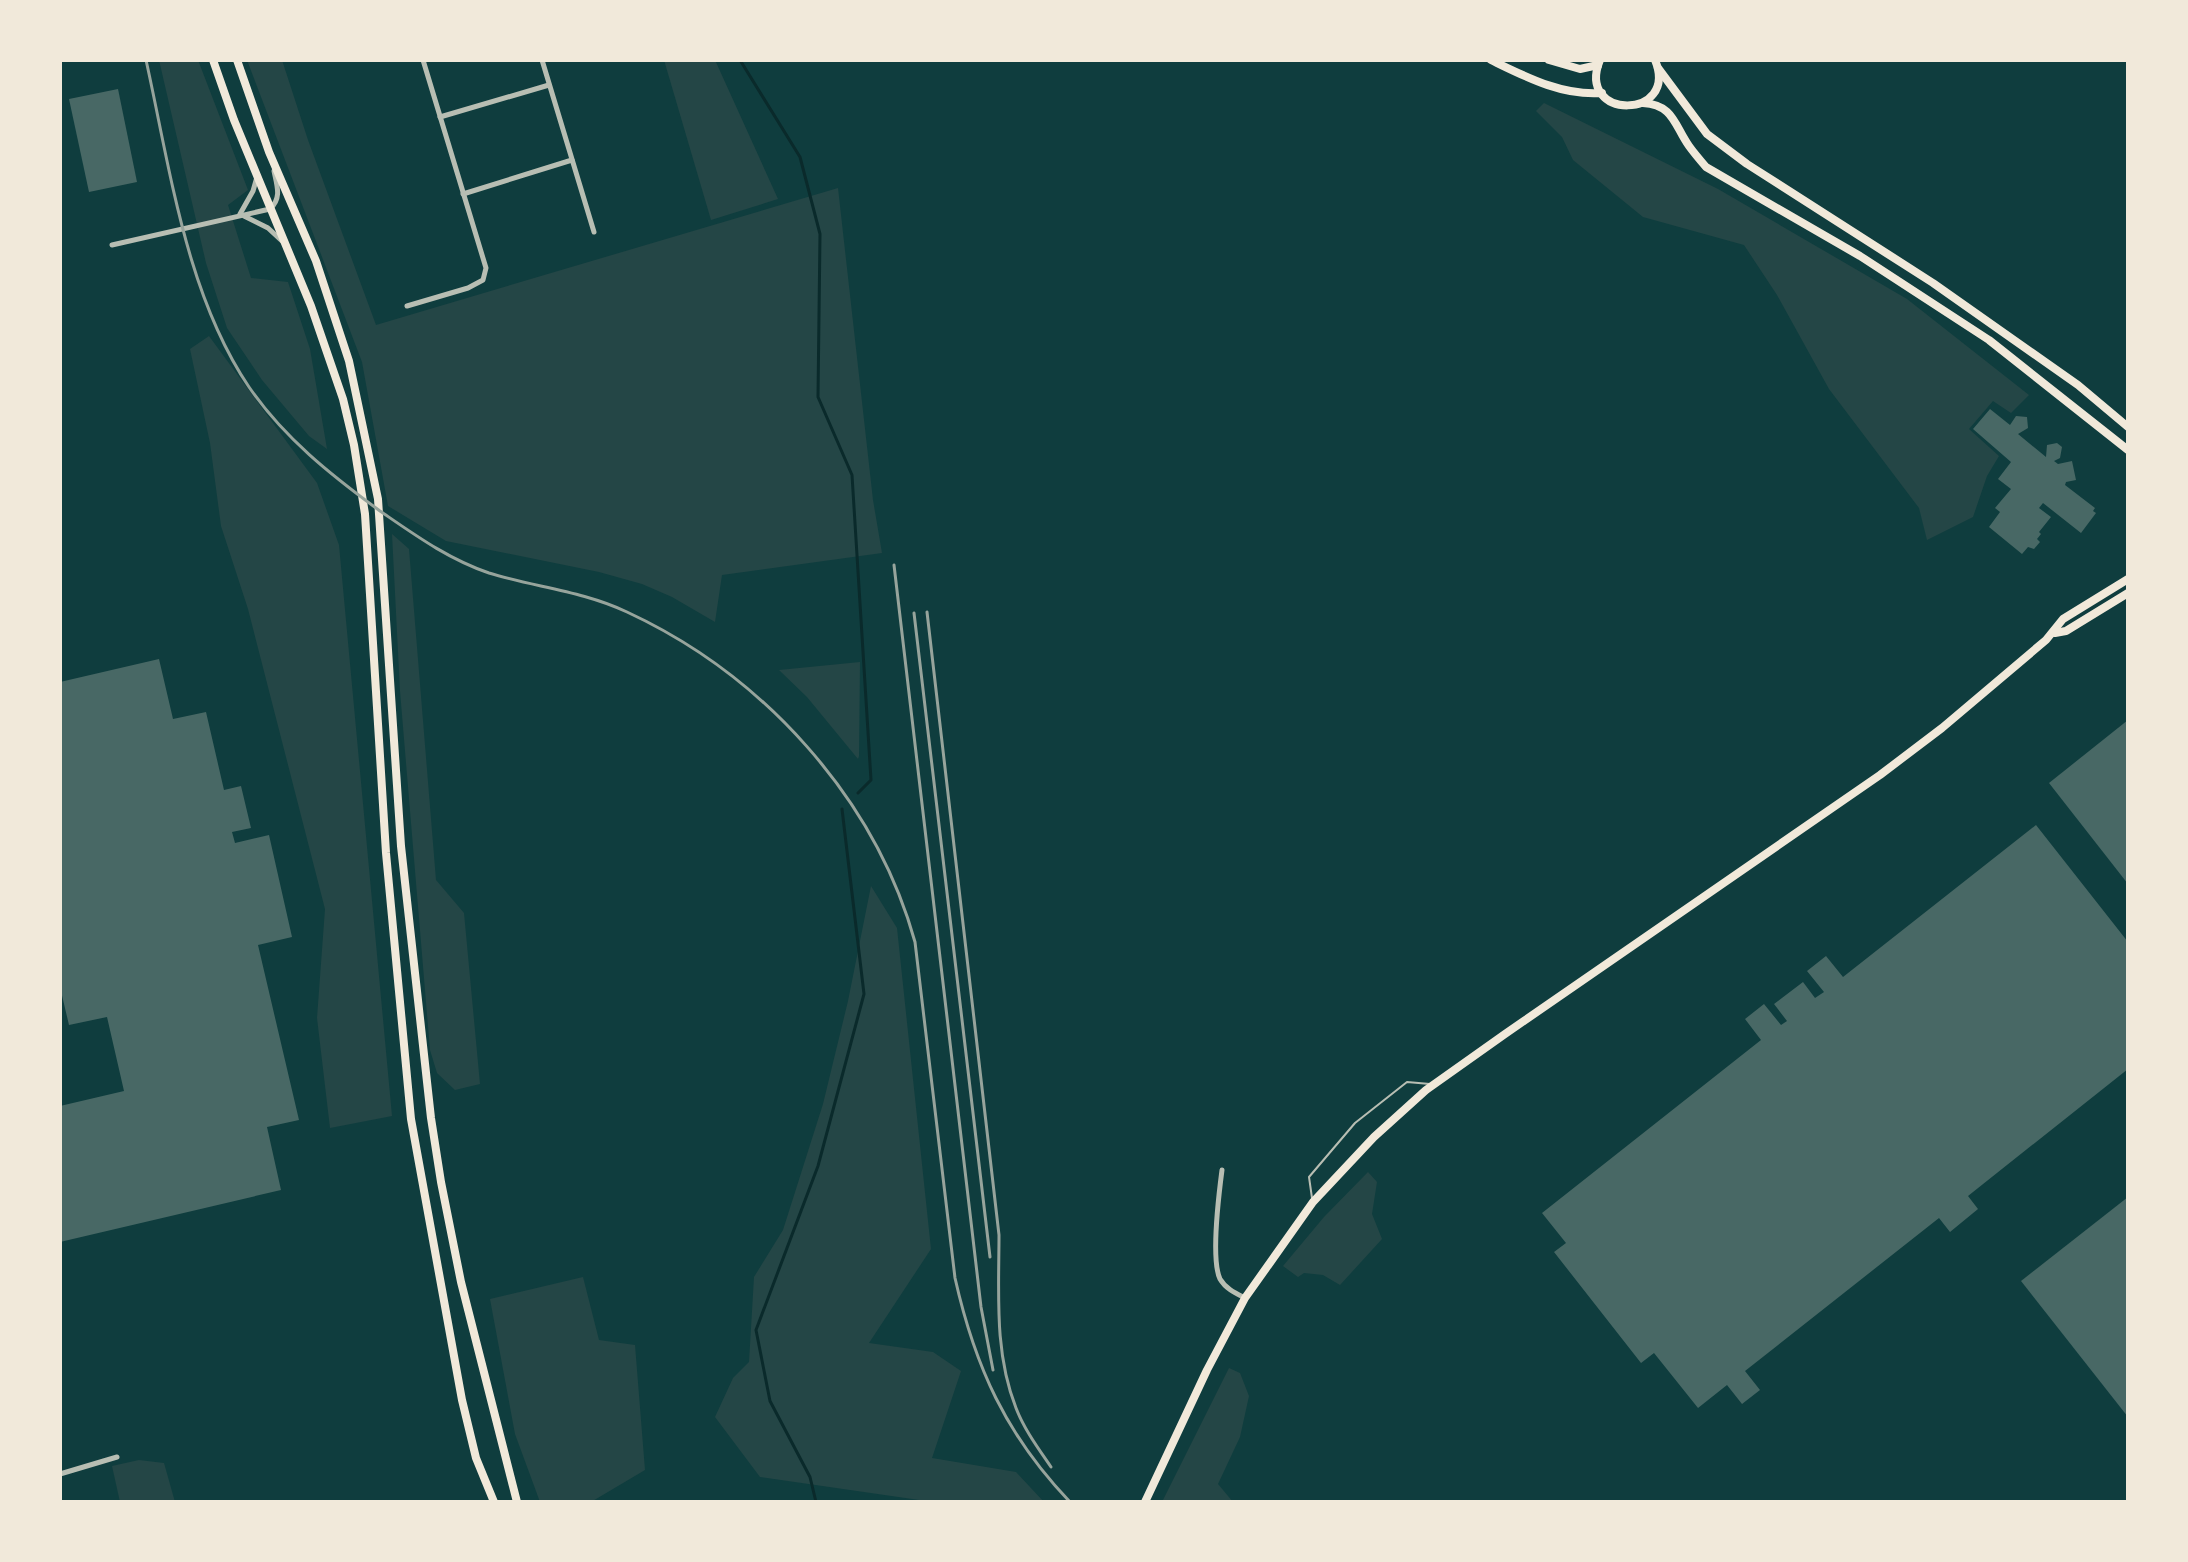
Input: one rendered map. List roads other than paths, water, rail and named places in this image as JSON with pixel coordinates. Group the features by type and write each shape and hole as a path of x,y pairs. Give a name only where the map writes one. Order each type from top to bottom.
{"main road":[{"path":"213,60 311,306 343,399 362,489 386,853 411,1119 462,1400 476,1458 494,1502"},
{"path":"237,60 269,152 316,261 349,361 378,499 401,846 431,1118 461,1282 517,1502"},
{"path":"1491,60 1532,80 1578,95 1602,93"},
{"path":"1549,60 1580,69 1599,62"},
{"path":"1599,62 1596,76 1602,93 1611,102 1623,107 1659,104 1672,117 1688,145 1706,167 1860,256 1964,323 2128,450"},
{"path":"1643,103 1656,88 1657,64"},
{"path":"1657,64 1707,134 1747,164 1933,283 2086,391 2128,427"},
{"path":"1145,1502 1207,1370 1245,1298 1313,1202 1374,1137 1436,1084 1880,775 2055,633 2063,619 2128,579"},
{"path":"2055,633 2066,631 2128,593"}],"street":[{"path":"407,306 468,288 483,280 486,268 423,60"},
{"path":"542,60 594,232"},
{"path":"440,117 549,85"},
{"path":"112,245 270,209 277,201 279,191 269,152"},
{"path":"463,194 572,160"},
{"path":"239,215 249,200 257,176"},
{"path":"239,215 268,228 284,243"},
{"path":"1222,1170 1217,1203 1218,1272 1228,1290 1245,1298"},
{"path":"60,1474 117,1457"}],"lane":[{"path":"1313,1202 1309,1177 1355,1123 1407,1082 1436,1084"}],"waterway":[{"path":"740,60 800,157 820,234 818,397 852,475 871,780 858,793"},
{"path":"816,1502 810,1477 770,1401 756,1330 818,1166 864,994 842,809"}],"railway":[{"path":"146,60 195,271 227,351 249,387 277,423 344,484 446,554 489,573 610,605 677,638 724,670 767,706 807,747 842,791 872,839 897,889 915,942 955,1278 972,1341 1011,1425 1070,1502"},
{"path":"894,565 981,1307 993,1370"},
{"path":"927,612 999,1235 999,1322 1004,1366 1019,1416 1051,1467"},
{"path":"914,613 990,1257"}]}
